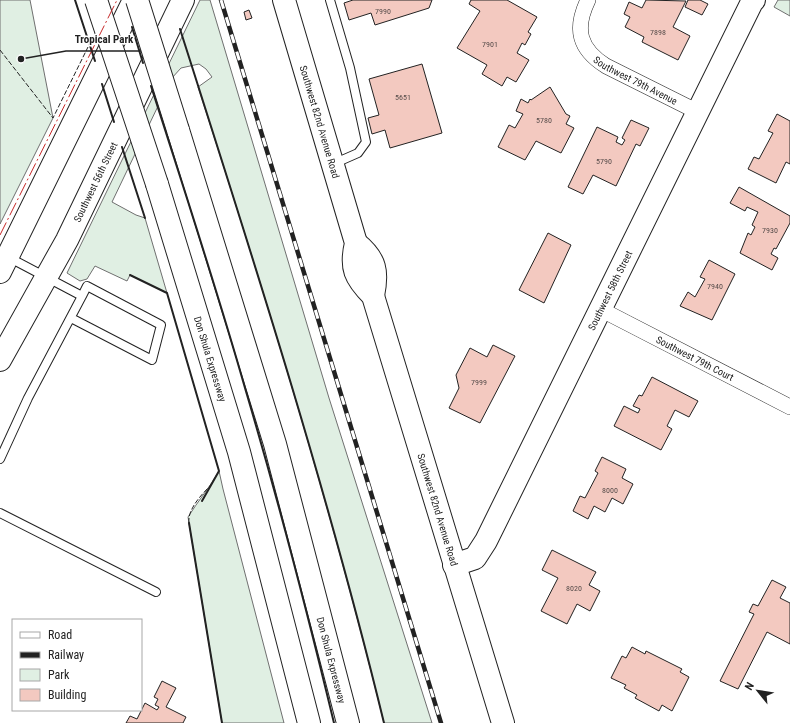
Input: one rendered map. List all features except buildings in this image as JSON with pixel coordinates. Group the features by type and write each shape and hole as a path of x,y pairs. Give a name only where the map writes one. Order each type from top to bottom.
{"main road":[{"name":"Don Shula Expressway","path":"96,0 157,184 239,452 309,723"},
{"name":"Don Shula Expressway","path":"135,0 178,130 274,444 348,723"},
{"path":"4,265 135,0"},
{"name":"Southwest 56th Street","path":"0,360 67,240 183,0"},
{"name":"Southwest 82nd Avenue Road","path":"284,0 356,243 353,255 355,272 363,287 372,296 503,723"},
{"name":"Southwest 58th Street","path":"454,565 475,558 480,551 752,1"}],"street":[{"name":"Southwest 79th Avenue","path":"588,0 580,23 581,40 588,51 606,66 698,112"},
{"name":"Southwest 79th Court","path":"600,309 790,407"}],"lane":[{"path":"330,0 350,68 366,142 358,153 332,164"},
{"path":"4,265 47,276 82,296"},
{"path":"0,458 24,405 87,286 161,325 152,360 71,318"},
{"path":"0,513 156,592"}],"green space":[{"path":"0,0 30,0 53,118 0,224"},
{"path":"200,0 210,0 329,398 432,723 384,723 342,562 297,403 198,87 212,77 206,69 199,64 181,68 171,79 112,202 136,215 145,218 167,293 130,275 127,281 95,266 87,279 80,281 67,273"},
{"path":"778,0 790,0 790,16 774,7"},
{"path":"219,471 284,723 222,723 188,517"}],"railway":[{"path":"221,0 441,723"}],"fence":[{"path":"0,50 53,118 88,47"},
{"path":"189,523 190,512 200,497 212,484"}],"wall":[{"path":"75,0 95,61"},
{"path":"132,27 143,63"},
{"path":"180,29 262,287 314,461 362,635 384,723"},
{"path":"102,84 114,122"},
{"path":"151,86 211,274 269,471 292,555 334,723"},
{"path":"122,147 145,218"},
{"path":"130,275 167,293 219,471 202,501"},
{"path":"189,523 222,723"}],"power":[{"path":"0,235 117,0"}],"place":[{"name":"Tropical Park","path":"21,59"}]}
